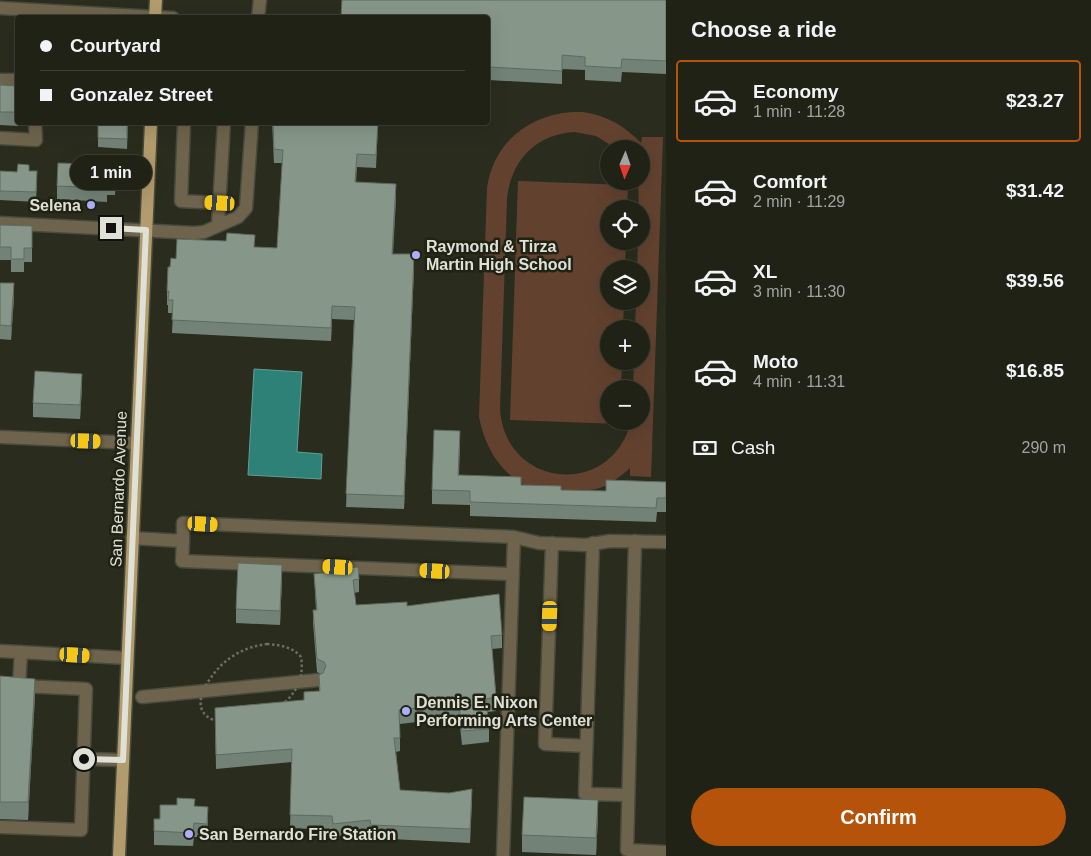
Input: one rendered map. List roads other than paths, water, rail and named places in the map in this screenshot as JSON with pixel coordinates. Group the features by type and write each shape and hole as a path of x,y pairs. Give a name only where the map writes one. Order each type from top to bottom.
{"main road":[{"path":"155,15 156,0"},
{"name":"San Bernardo Avenue","path":"119,856 151,125"}],"street":[{"path":"258,15 260,0"},
{"path":"0,8 34,14 74,15"},
{"path":"0,80 15,80"},
{"path":"0,138 36,140 35,125"},
{"path":"184,125 181,201 220,203"},
{"path":"218,226 224,125"},
{"path":"0,223 204,232 238,217 246,208 252,125"},
{"path":"0,437 136,443"},
{"path":"513,574 182,561 183,523 514,537 552,543 666,542"},
{"path":"503,856 514,537"},
{"path":"132,538 182,540"},
{"path":"636,541 627,850 666,852"},
{"path":"552,543 545,744 586,746"},
{"path":"593,544 585,794 628,795"},
{"path":"0,651 127,658"},
{"path":"19,686 21,652"},
{"path":"142,697 318,680"},
{"path":"0,686 86,689 81,830 0,826"},
{"path":"84,759 123,760"}],"water":[{"path":"254,369 302,372 297,452 322,454 321,479 248,475"}],"place":[{"name":"Selena","path":"91,205"},
{"name":"Raymond & Tirza Martin High School","path":"416,255"},
{"name":"Dennis E. Nixon Performing Arts Center","path":"406,711"},
{"name":"San Bernardo Fire Station","path":"189,834"}]}
